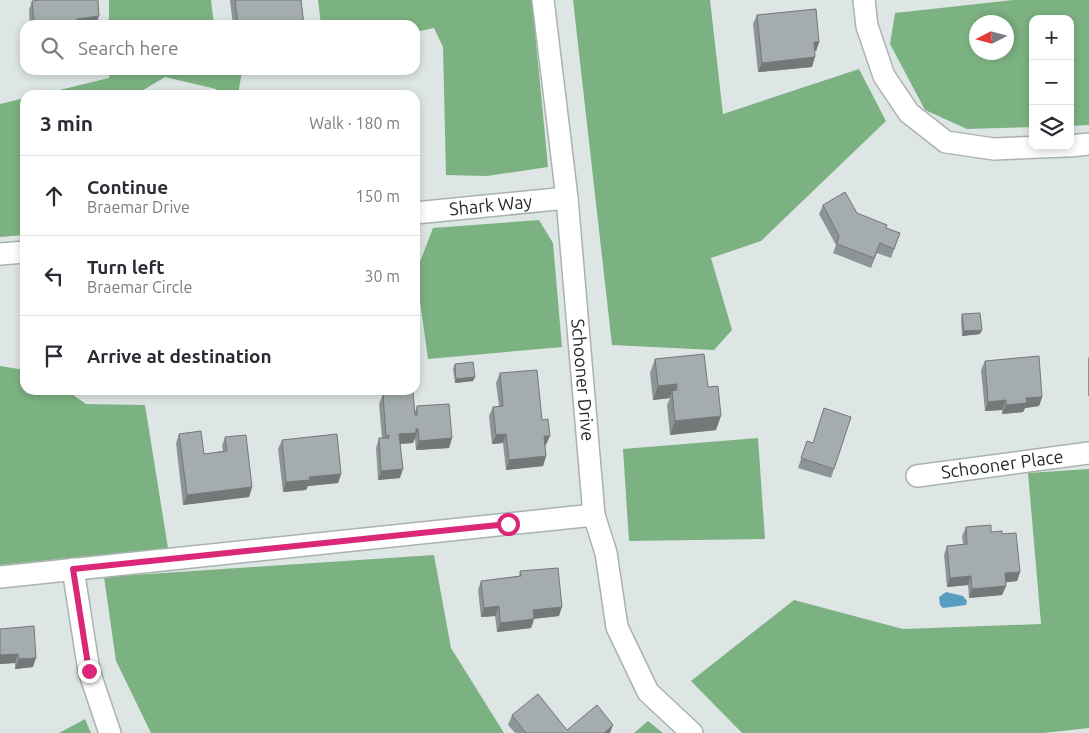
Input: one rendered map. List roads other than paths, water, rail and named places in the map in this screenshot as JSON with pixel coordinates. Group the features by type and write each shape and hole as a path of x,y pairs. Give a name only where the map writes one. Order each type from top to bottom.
{"street":[{"name":"Schooner Drive","path":"543,0 567,198 594,514 606,553 617,627 648,692 692,733"},
{"path":"864,0 866,26 884,76 909,113 946,142 994,149 1029,148"},
{"path":"1074,146 1089,144"},
{"name":"Shark Way","path":"420,213 567,198"},
{"path":"0,254 20,252"},
{"name":"Schooner Place","path":"917,476 1089,453"},
{"path":"0,576 594,514"},
{"path":"73,569 89,671 110,733"}],"water":[{"path":"946,592 963,596 967,601 966,605 943,608 940,605 939,597"}]}
